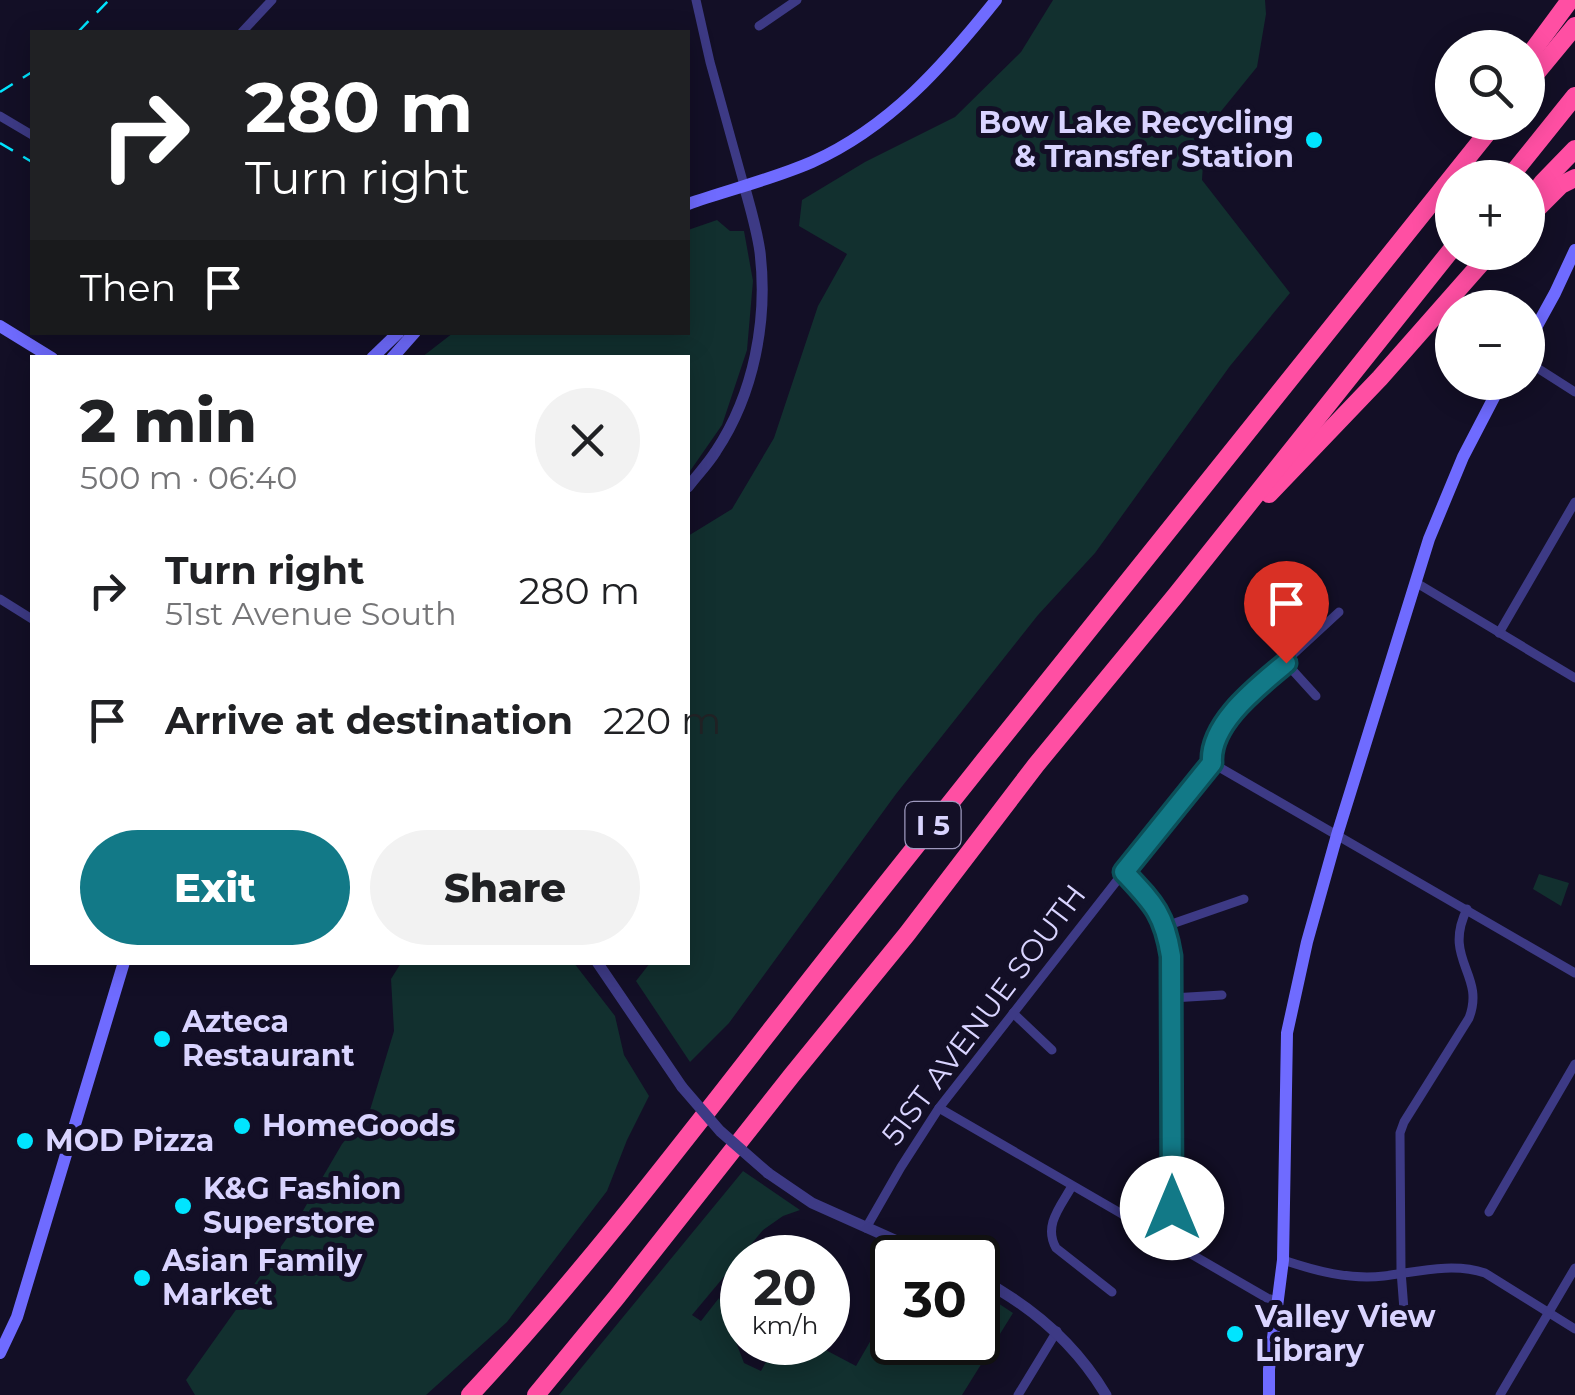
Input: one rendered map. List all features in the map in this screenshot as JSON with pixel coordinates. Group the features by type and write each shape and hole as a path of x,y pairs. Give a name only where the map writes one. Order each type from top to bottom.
{"highway":[{"path":"1545,34 1570,0"},
{"path":"1545,63 1575,26"},
{"path":"1523,160 1575,96"},
{"path":"1392,251 1469,140"},
{"name":"I 5","path":"470,1395 641,1194 1481,140"},
{"path":"1545,180 1575,149"},
{"path":"1545,201 1575,178"},
{"name":"I 5","path":"536,1395 1435,270"},
{"path":"1209,554 1324,438 1476,270"}],"main road":[{"path":"690,203 812,162 874,126 921,88 996,0"},
{"path":"1545,311 1575,250"},
{"path":"1545,296 1564,272"},
{"path":"0,326 47,355"},
{"path":"375,355 396,335"},
{"path":"395,355 412,335"},
{"path":"1269,1395 1283,1260 1287,1033 1306,942 1428,540 1463,456 1493,400"},
{"path":"0,1353 26,1290 123,965"},
{"path":"1261,1395 1270,1368"}],"street":[{"path":"244,30 272,0"},
{"path":"690,484 716,451 739,407 755,360 764,302 760,250 696,0"},
{"path":"759,26 796,0"},
{"path":"0,116 30,134"},
{"path":"1545,373 1575,392"},
{"path":"1499,632 1575,502"},
{"path":"1415,582 1575,678"},
{"path":"0,599 30,618"},
{"name":"51ST AVENUE SOUTH","path":"866,1228 939,1108 1212,763 1212,750 1234,709 1339,612"},
{"path":"1286,663 1316,696"},
{"path":"1212,763 1575,974"},
{"path":"1124,872 1151,900 1166,926 1171,956 1172,1242"},
{"path":"1166,926 1244,899"},
{"path":"1405,1323 1400,1133 1473,1008 1473,989 1458,949 1466,909"},
{"path":"598,965 682,1087 720,1130 768,1173 812,1203 882,1235"},
{"path":"1172,998 1222,995"},
{"path":"1013,1013 1052,1050"},
{"path":"1489,1212 1575,1064"},
{"path":"939,1108 1265,1297 1278,1300"},
{"path":"1072,1186 1050,1226 1050,1238 1056,1248 1112,1292"},
{"path":"1283,1260 1348,1276 1473,1269 1575,1329"},
{"path":"1500,1395 1575,1268"},
{"path":"1000,1290 1057,1332 1106,1395"},
{"path":"1018,1395 1057,1332"}],"green space":[{"path":"1053,0 1265,0 1257,67 1205,131 1202,180 1290,293 1230,366 1095,553 1038,615 896,794 729,1023 690,1062 636,981 648,965 690,965 690,535 732,509 774,438 818,306 847,254 799,226 802,200 865,162 955,117 1021,52"},
{"path":"717,220 730,231 744,231 753,281 747,350 722,425 690,471 690,355 425,355 450,335 690,335 690,229"},
{"path":"1539,874 1569,883 1561,906 1533,889"},
{"path":"400,965 576,965 615,1016 624,1055 649,1096 607,1191 507,1322 426,1395 195,1395 186,1380 287,1238 342,1144 370,1110 394,1031 391,979"},
{"path":"743,1171 800,1210 783,1216 759,1235 720,1235 720,1281 692,1315 701,1321 719,1298 720,1365 748,1365 761,1371 764,1365 850,1363 856,1366 870,1342 870,1365 981,1365 962,1395 559,1395"},
{"path":"1000,1304 1013,1313 1000,1334"}],"railway":[{"path":"80,30 109,0"},
{"path":"0,92 30,73"},
{"path":"0,143 30,161"}],"place":[{"name":"Bow Lake Recycling & Transfer Station","path":"1314,140"},
{"name":"Azteca Restaurant","path":"162,1039"},
{"name":"HomeGoods","path":"242,1126"},
{"name":"MOD Pizza","path":"25,1141"},
{"name":"K&G Fashion Superstore","path":"183,1206"},
{"name":"Asian Family Market","path":"142,1278"},
{"name":"Valley View Library","path":"1235,1334"}],"route":[{"path":"1172,1208 1171,956 1166,926 1151,900 1124,872 1212,763 1212,750 1234,709 1286,663"}]}
